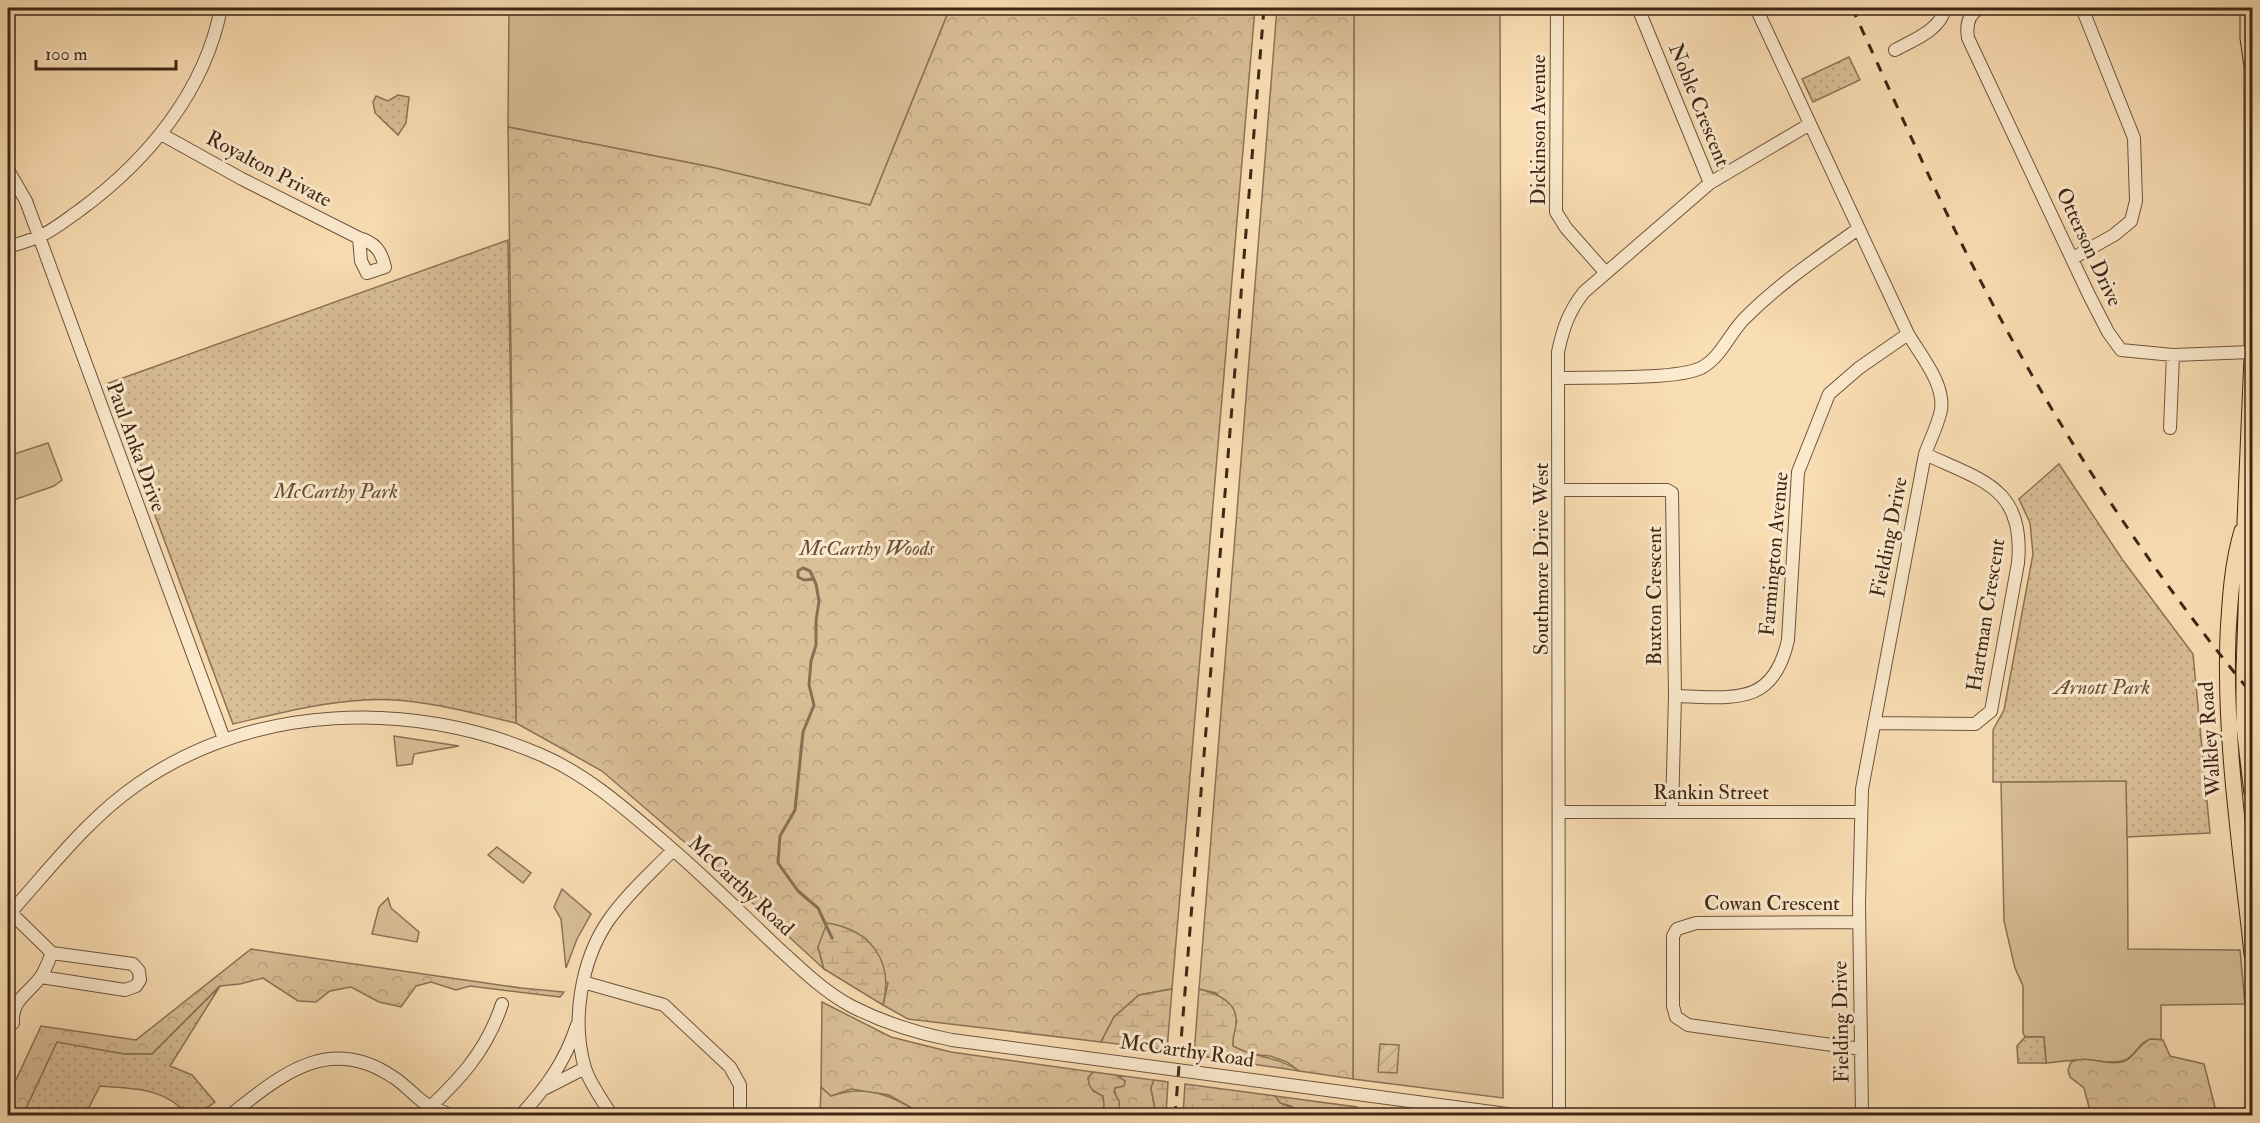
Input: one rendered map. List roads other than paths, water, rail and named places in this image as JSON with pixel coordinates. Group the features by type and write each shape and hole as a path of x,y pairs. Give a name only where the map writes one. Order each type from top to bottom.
{"main road":[{"name":"Walkley Road","path":"2248,8 2248,38 2252,66 2253,353 2245,522 2248,554 2244,726 2253,793"},
{"name":"Walkley Road","path":"2245,522 2236,551 2233,573 2226,684 2235,795 2253,954"}],"street":[{"path":"8,247 39,237 107,190 161,134 202,69 216,33 221,8"},
{"name":"Dickinson Avenue","path":"1557,8 1556,212 1566,228 1605,272"},
{"name":"Noble Crescent","path":"1638,8 1710,183"},
{"name":"Fielding Drive","path":"1756,8 1908,334 1930,370 1941,402 1940,412 1925,454 1866,765 1861,812 1859,922 1862,1116"},
{"path":"1895,50 1928,32 1938,23 1945,8"},
{"name":"Otterson Drive","path":"1981,8 1976,10 1970,18 1967,28 1968,39 2099,313 2121,350 2174,355 2253,353"},
{"path":"2073,258 2114,235 2131,221 2136,201 2134,138 2082,8"},
{"name":"Southmore Drive West","path":"1559,1116 1560,490 1558,352 1571,309 1605,272 1710,183 1810,124"},
{"name":"Royalton Private","path":"161,134 252,184 359,238"},
{"name":"Paul Anka Drive","path":"8,170 26,201 224,739"},
{"path":"1559,378 1673,374 1700,368 1716,357 1744,318 1800,270 1858,229"},
{"name":"Farmington Avenue","path":"1675,696 1734,698 1755,692 1772,679 1783,661 1788,640 1798,472 1829,394 1859,368 1908,334"},
{"path":"2170,428 2174,355"},
{"name":"Hartman Crescent","path":"1874,723 1887,726 1975,724 1991,711 2018,563 2020,540 2016,518 2006,499 1990,485 1925,454"},
{"name":"Buxton Crescent","path":"1560,490 1666,490 1672,493 1675,696 1672,812"},
{"name":"McCarthy Road","path":"9,914 80,834 108,808 139,784 224,739 300,722 367,717 421,720 472,730 538,754 599,788 673,850 830,993 850,1006 908,1031 951,1040 1522,1116"},
{"name":"Rankin Street","path":"1560,812 1861,812"},
{"path":"520,1116 545,1089 570,1046 579,1018 583,982 591,953 607,923 673,850"},
{"path":"9,914 52,953 133,964 139,971 140,980 136,986 125,990 41,977"},
{"name":"Cowan Crescent","path":"1859,922 1696,923 1677,929 1673,936 1673,1006 1676,1017 1688,1025 1861,1049"},
{"path":"13,1023 12,1014 23,993 41,977 52,953"},
{"path":"583,982 664,1005 730,1067 740,1084 740,1116"},
{"path":"428,1113 481,1053 494,1029 502,1004"},
{"path":"579,1018 585,1068 612,1116"},
{"path":"228,1116 283,1074 325,1060 348,1058 392,1076 428,1113 450,1116"},
{"path":"545,1089 585,1068"}],"waterway":[{"path":"814,579 804,580 798,577 798,571 803,568 810,571 816,584 819,601 816,645 811,661 809,685 814,705 803,732 795,810 780,836 778,863 798,891 818,908 832,938"}],"railway":[{"path":"1175,1116 1264,8"},
{"path":"1852,8 1960,241 2037,384 2103,492 2138,544 2252,694"}],"park label":[{"name":"McCarthy Park","path":"336,491"},
{"name":"McCarthy Woods","path":"867,548"},
{"name":"Arnott Park","path":"2102,687"}]}
